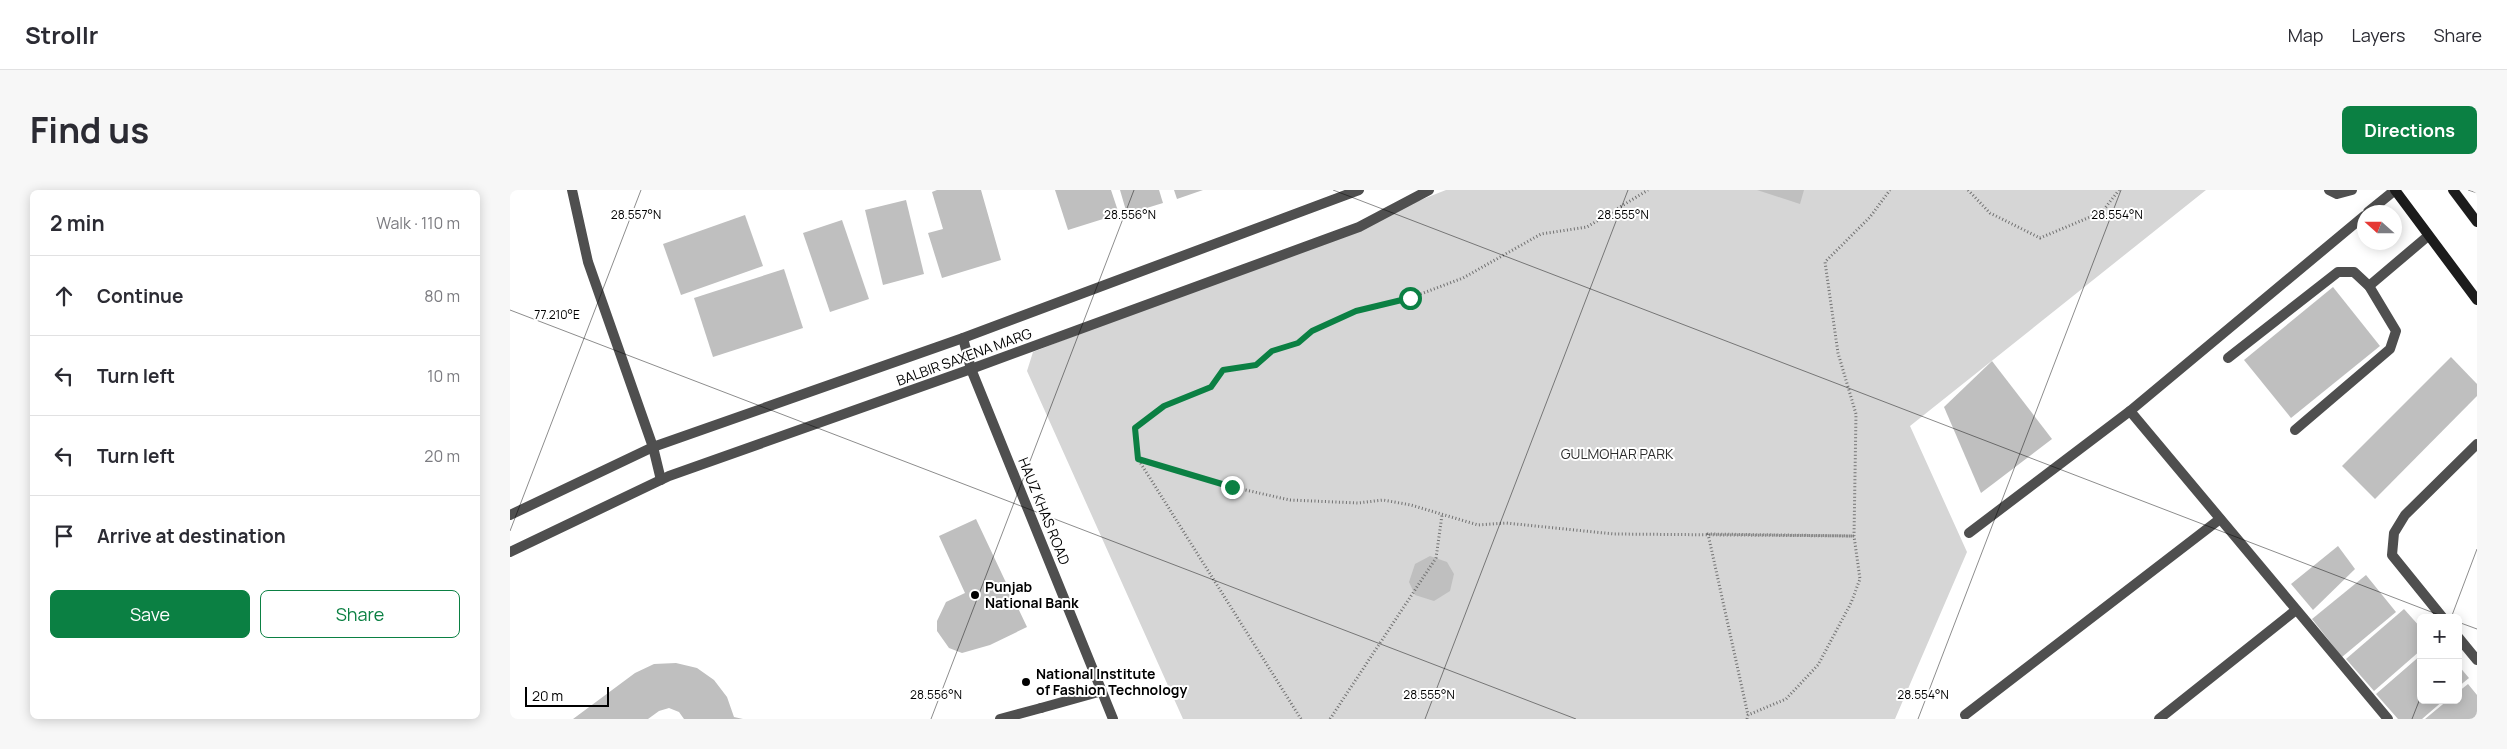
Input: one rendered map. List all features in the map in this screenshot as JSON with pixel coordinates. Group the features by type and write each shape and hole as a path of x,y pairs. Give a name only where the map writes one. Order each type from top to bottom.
{"main road":[{"path":"2395,190 2477,300"},
{"path":"2453,190 2477,222"}],"street":[{"path":"572,190 588,262 653,446 661,480"},
{"name":"BALBIR SAXENA MARG","path":"510,515 653,446 963,338 1359,190"},
{"name":"BALBIR SAXENA MARG","path":"510,552 661,480 1359,227 1429,190"},
{"path":"2329,190 2337,194 2352,190"},
{"path":"2377,205 2395,190"},
{"path":"1968,533 2130,411 2357,222"},
{"path":"2369,286 2428,236"},
{"path":"2228,358 2338,272 2354,272 2369,286 2396,331 2390,349 2295,430"},
{"name":"HAUZ KHAS ROAD","path":"963,338 971,369 1113,719"},
{"path":"2130,411 2388,719"},
{"path":"2440,614 2392,555 2394,533 2405,515 2477,444"},
{"path":"1965,715 2220,519"},
{"path":"2159,719 2296,610"},
{"path":"2462,642 2477,660"},
{"path":"1000,719 1102,691"}],"path":[{"path":"1301,719 1138,459 1135,428 1164,406 1211,387 1223,370 1256,365 1272,351 1298,343 1312,331 1356,311 1410,298 1463,278 1541,234 1587,227 1648,190"},
{"path":"1708,534 1747,717 1786,699 1818,665 1851,603 1860,579 1854,536 1856,414 1838,354 1825,262 1870,217 1890,190"},
{"path":"1968,190 1990,213 2040,238 2102,212 2119,190"},
{"path":"1138,459 1232,487 1290,500 1358,503 1383,500 1411,505 1478,524 1506,523 1614,534 1854,536"},
{"path":"1330,719 1436,558 1442,515"}],"green space":[{"name":"GULMOHAR PARK","path":"1446,190 2206,190 1910,426 1967,552 1895,719 1183,719 1027,371 1033,352"}],"building":[{"path":"937,190 981,190 1001,260 942,278 928,233 943,229 932,192"},
{"path":"1055,190 1111,190 1119,214 1068,230"},
{"path":"1120,190 1159,190 1163,203 1127,214"},
{"path":"1174,190 1203,190 1177,199"},
{"path":"1757,190 1804,190 1800,204"},
{"path":"906,200 924,274 883,285 865,210"},
{"path":"745,215 763,266 681,295 663,244"},
{"path":"842,220 869,299 830,312 803,233"},
{"path":"784,269 803,328 713,357 694,298"},
{"path":"2333,287 2380,346 2291,418 2244,360"},
{"path":"2451,357 2477,384 2477,396 2375,499 2342,466"},
{"path":"1992,361 2052,439 1981,493 1944,407"},
{"path":"976,519 1027,627 990,645 962,653 949,648 937,631 937,621 946,602 965,593 939,536"},
{"path":"2338,546 2355,569 2313,610 2291,584"},
{"path":"1430,556 1447,562 1454,574 1450,591 1434,601 1415,595 1409,582 1415,564"},
{"path":"2366,575 2396,612 2342,657 2312,619"},
{"path":"2404,609 2417,624 2417,653 2374,691 2346,659"},
{"path":"2417,658 2417,704 2439,704 2422,719 2398,719 2376,694"},
{"path":"676,663 697,668 714,680 727,697 734,717 743,719 684,719 679,712 669,708 659,711 648,719 573,719 635,673 654,664"},
{"path":"2462,670 2469,678 2462,684"},
{"path":"2468,684 2477,695 2477,719 2425,719 2443,704 2462,704 2462,689"}],"place":[{"name":"Punjab National Bank","path":"975,595"},
{"name":"National Institute of Fashion Technology","path":"1026,682"}],"route":[{"path":"1232,487 1138,459 1135,428 1164,406 1211,387 1223,370 1256,365 1272,351 1298,343 1312,331 1356,311 1410,298"}]}
